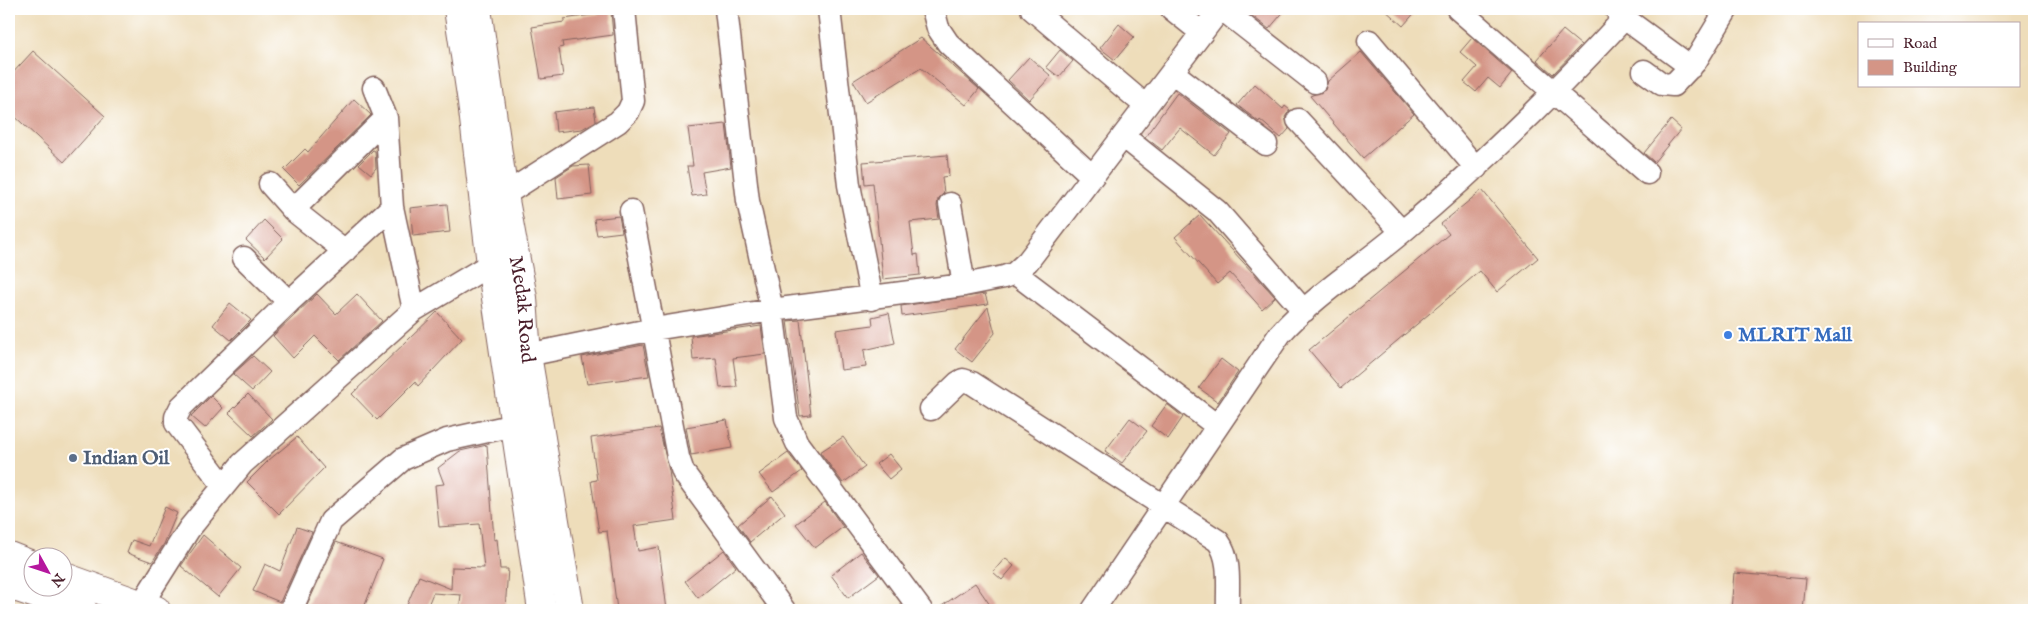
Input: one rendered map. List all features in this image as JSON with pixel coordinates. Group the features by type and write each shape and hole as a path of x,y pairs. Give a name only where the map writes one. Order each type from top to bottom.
{"main road":[{"path":"458,9 499,225 491,264 542,610"},
{"name":"Medak Road","path":"477,9 504,195 499,225 522,298 527,355 570,610"},
{"path":"9,556 22,561"},
{"path":"72,580 149,607"},
{"path":"9,585 83,610"}],"street":[{"path":"504,195 618,122 628,112 633,101 624,9"},
{"path":"726,9 748,201 772,310 786,418 790,432 921,610"},
{"path":"829,9 849,184 872,299"},
{"path":"933,9 938,28 948,43 1092,176"},
{"path":"1032,9 1146,106"},
{"path":"1172,9 1202,33"},
{"path":"527,355 654,329 772,310 872,299 964,285 1015,273 1028,261 1221,9 1315,82"},
{"path":"1458,9 1647,173"},
{"path":"1644,71 1662,84 1674,86 1691,67 1727,9"},
{"path":"1093,610 1280,334 1304,311 1402,232 1476,168 1554,93 1618,25 1618,12"},
{"path":"1618,12 1691,67"},
{"path":"1369,41 1476,168"},
{"path":"1172,72 1266,144"},
{"path":"374,88 386,118 392,207 414,310"},
{"path":"292,210 386,118"},
{"path":"1298,120 1402,232"},
{"path":"1123,136 1218,211 1304,311"},
{"path":"270,184 292,210 345,251"},
{"path":"950,204 964,285"},
{"path":"223,485 180,431 176,423 176,417 181,408 288,302 392,207"},
{"path":"631,211 678,457 683,472 784,610"},
{"path":"244,258 288,302"},
{"path":"149,607 189,529 242,464 414,310 491,264"},
{"path":"1015,273 1217,426"},
{"path":"931,409 958,382 963,380 972,383 1218,541 1225,550 1227,562 1228,610"},
{"path":"292,608 332,521 403,459 447,440 515,425"}],"building":[{"path":"1243,9 1286,9 1269,29"},
{"path":"1384,9 1418,9 1403,26"},
{"path":"611,12 613,35 562,42 563,47 559,48 563,76 541,79 532,27 564,22 564,19"},
{"path":"1119,24 1134,37 1115,60 1100,48"},
{"path":"1563,30 1581,45 1553,74 1537,60"},
{"path":"921,38 979,89 966,105 921,68 866,102 853,81"},
{"path":"1472,38 1512,73 1500,88 1488,78 1476,92 1464,82 1477,67 1460,52"},
{"path":"1060,50 1073,61 1059,77 1046,67"},
{"path":"33,51 105,116 64,162 9,111 9,77"},
{"path":"1361,52 1414,114 1363,158 1310,96 1325,90 1328,81"},
{"path":"1029,57 1051,76 1029,100 1008,80"},
{"path":"1255,84 1283,109 1285,106 1290,110 1285,117 1289,129 1281,138 1260,120 1259,122 1237,105"},
{"path":"1177,93 1231,134 1214,155 1180,128 1162,150 1145,137"},
{"path":"354,99 371,115 299,185 284,170 305,149 308,152"},
{"path":"594,107 596,121 582,129 556,132 554,112"},
{"path":"1671,120 1681,129 1654,162 1644,153"},
{"path":"726,124 731,167 702,172 706,194 692,196 687,166 693,166 688,128"},
{"path":"373,150 375,151 376,168 371,174 359,164"},
{"path":"947,155 949,176 942,177 944,193 938,199 939,219 910,222 914,255 918,254 920,275 883,279 873,183 865,184 863,162"},
{"path":"589,165 592,195 558,199 556,177 573,166"},
{"path":"1482,190 1538,258 1497,292 1480,271 1341,388 1309,350 1449,234 1441,224"},
{"path":"447,204 450,232 413,236 410,208"},
{"path":"1200,215 1275,297 1262,309 1230,273 1217,284 1175,237"},
{"path":"619,216 622,232 597,235 594,219"},
{"path":"264,220 283,239 265,258 246,240"},
{"path":"317,294 336,314 357,294 382,321 339,360 315,336 293,358 273,336"},
{"path":"985,294 988,304 902,316 901,306"},
{"path":"230,303 251,320 231,340 213,325"},
{"path":"988,307 995,333 972,362 955,349"},
{"path":"437,312 462,339 418,386 415,382 377,420 352,394"},
{"path":"889,313 895,343 864,350 866,367 841,370 836,330 873,325 872,317"},
{"path":"800,320 811,415 800,416 787,321"},
{"path":"761,326 765,354 733,358 737,387 720,388 716,358 693,360 691,336"},
{"path":"643,345 649,376 587,384 582,357"},
{"path":"253,356 270,372 252,391 233,374"},
{"path":"1221,359 1238,372 1218,402 1199,388"},
{"path":"248,394 272,419 253,436 229,413"},
{"path":"211,396 223,408 205,428 191,416"},
{"path":"1167,404 1183,417 1168,439 1151,426"},
{"path":"1130,418 1147,431 1122,463 1105,451"},
{"path":"727,420 732,448 691,455 686,427"},
{"path":"659,428 669,471 676,520 634,526 638,551 659,547 667,610 617,610 607,531 599,532 591,481 597,480 591,438"},
{"path":"297,437 324,468 279,514 247,482 269,460"},
{"path":"843,437 865,467 843,483 820,452"},
{"path":"487,445 494,540 497,539 500,569 508,569 505,610 459,610 461,595 433,593 426,610 405,610 419,576 451,589 452,567 484,568 479,524 439,527 435,485 444,484 438,468 460,451"},
{"path":"788,453 802,471 773,492 759,474"},
{"path":"889,454 901,469 889,479 876,464"},
{"path":"772,496 785,513 750,542 738,525"},
{"path":"825,502 843,527 815,548 796,524"},
{"path":"165,507 177,513 164,544 152,562 127,553 132,540 149,546"},
{"path":"297,527 312,532 280,602 253,591 265,564 280,571"},
{"path":"203,535 241,568 218,597 181,566"},
{"path":"336,542 383,559 363,610 305,610"},
{"path":"724,550 736,567 698,598 685,581"},
{"path":"861,552 879,575 848,598 831,575"},
{"path":"1005,558 1014,566 1002,580 993,572"},
{"path":"1734,573 1806,579 1803,610 1731,610"},
{"path":"975,583 990,605 982,610 936,610"}],"place":[{"name":"MLRIT Mall","path":"1728,335"},
{"name":"Indian Oil","path":"73,458"}]}
